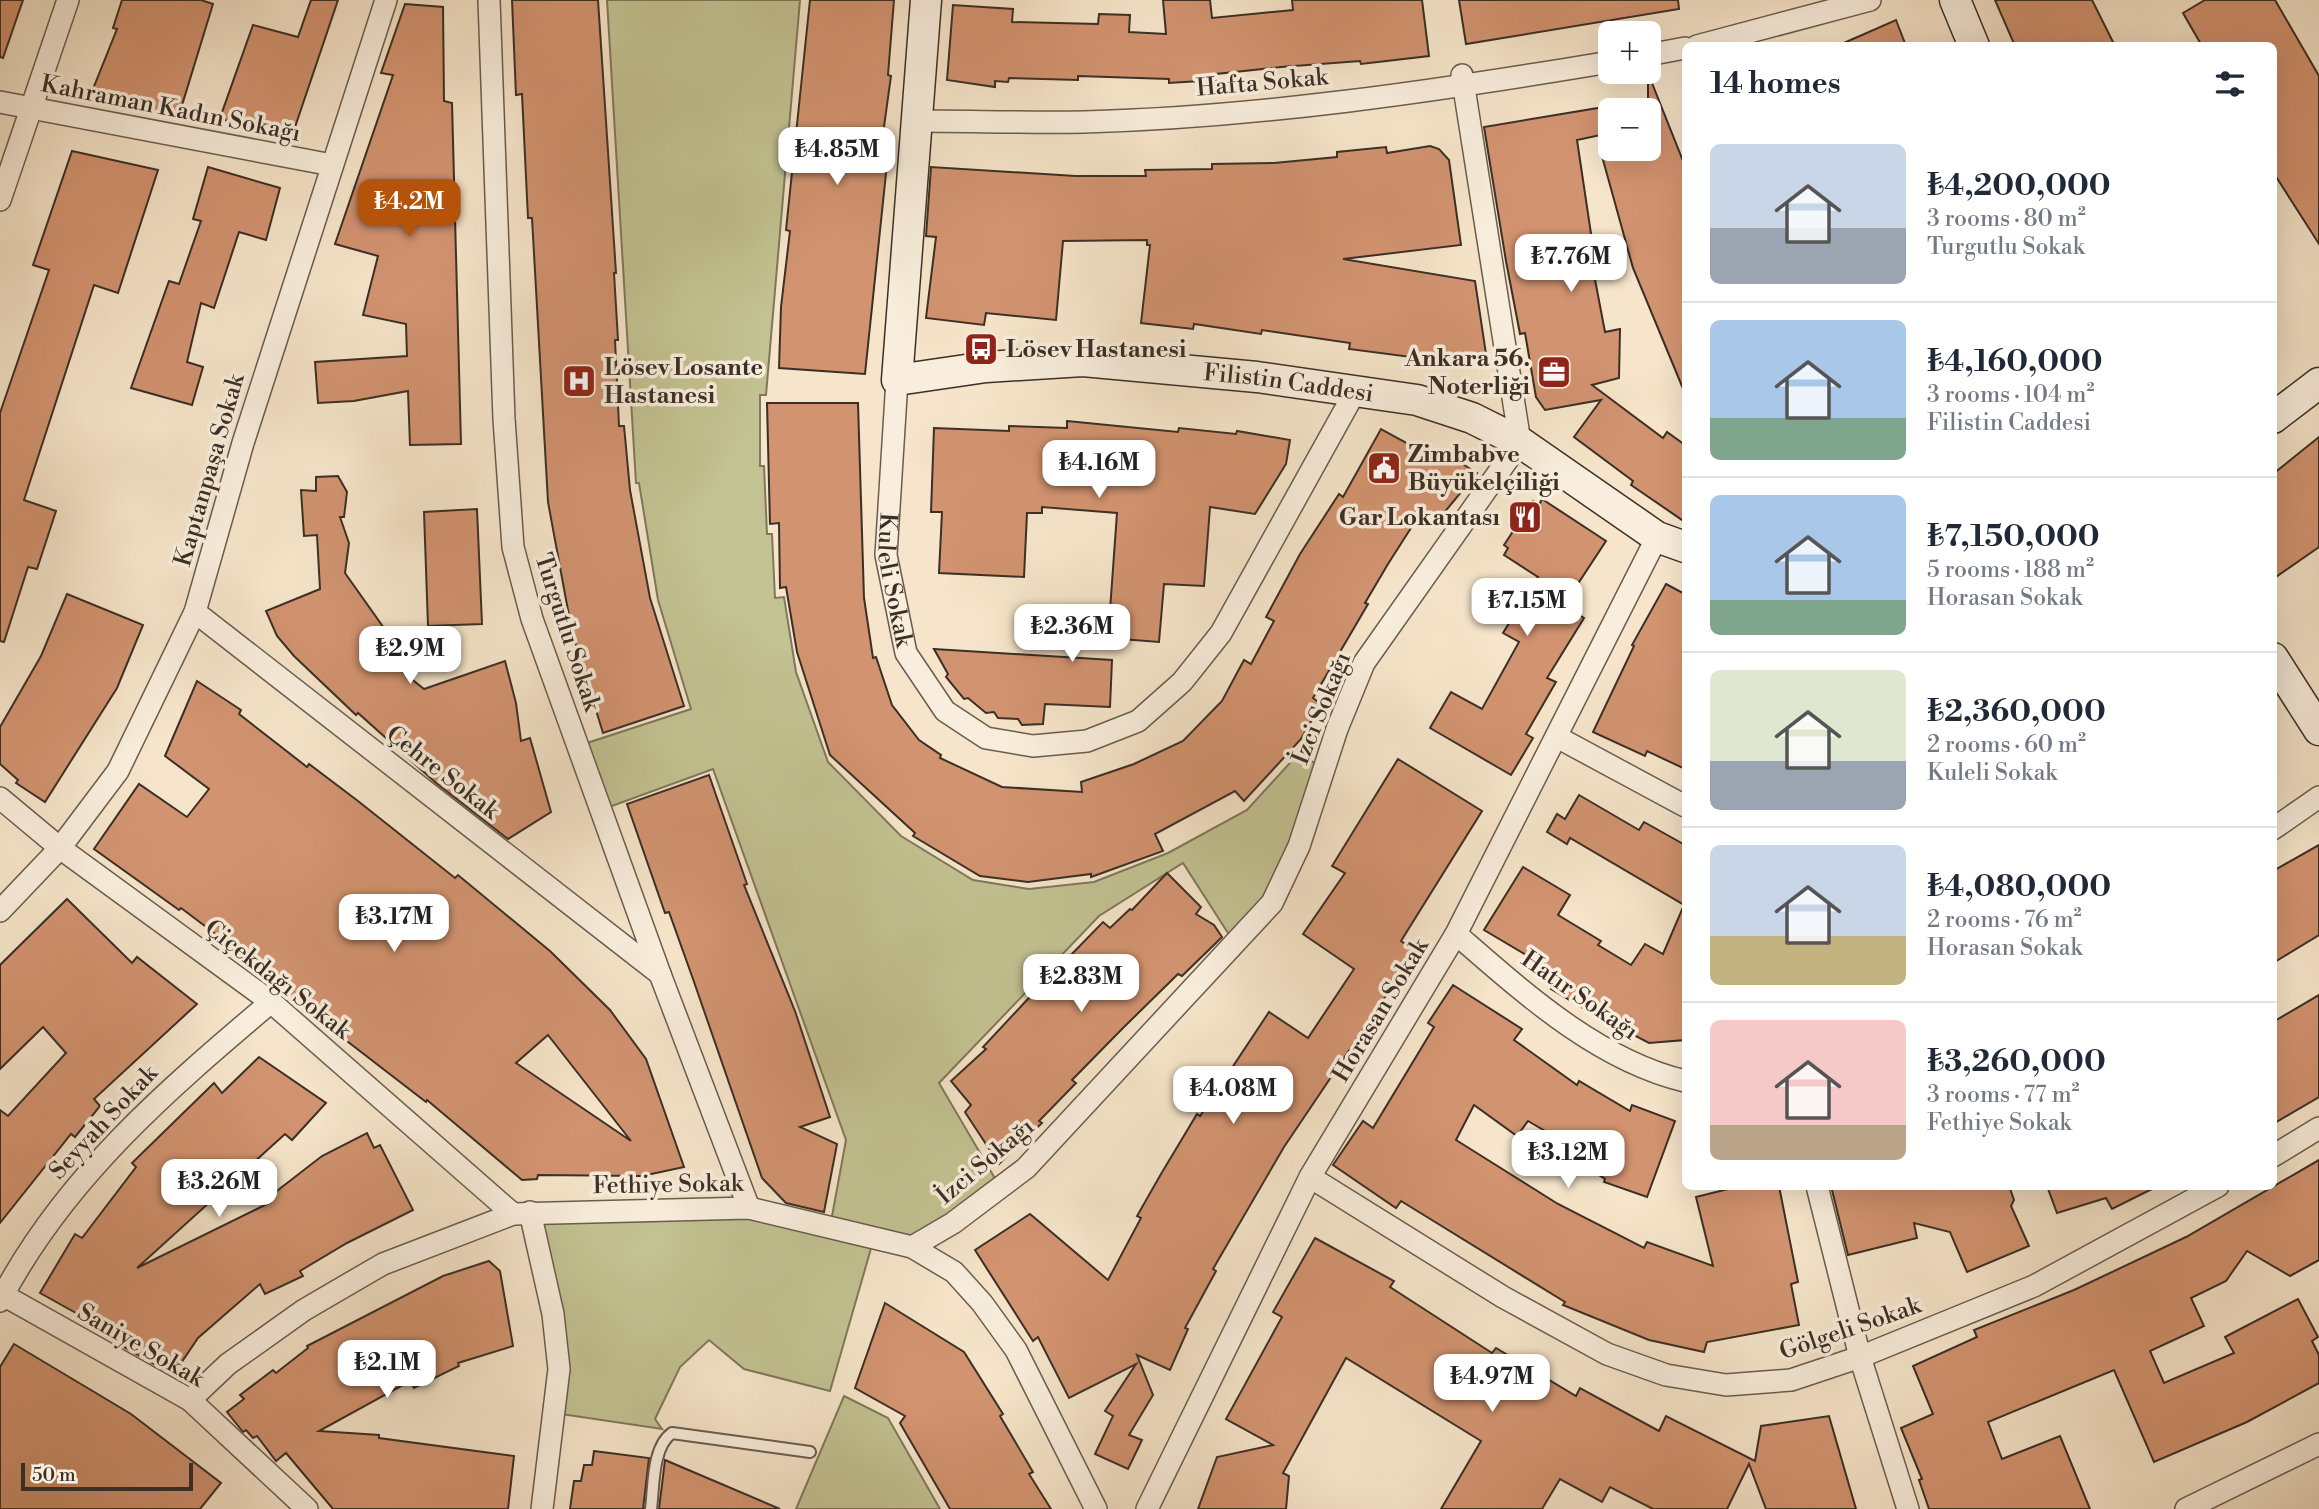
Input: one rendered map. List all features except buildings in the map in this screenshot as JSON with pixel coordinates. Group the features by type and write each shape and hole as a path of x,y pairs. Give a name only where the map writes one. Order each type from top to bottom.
{"street":[{"path":"0,200 68,0"},
{"name":"Kaptanpaşa Sokak","path":"0,911 60,848 118,771 195,612 243,443 386,0"},
{"name":"Kuleli Sokak","path":"926,0 915,121 886,555 906,653 945,711 985,738 1033,746 1087,741 1138,721 1182,682 1221,633 1356,390"},
{"path":"1716,42 1870,0"},
{"path":"1955,0 1972,42"},
{"name":"Turgutlu Sokak","path":"489,6 504,419 513,547 532,619 660,974 749,1208"},
{"path":"1661,53 1682,51"},
{"name":"Hafta Sokak","path":"915,121 1085,122 1261,110 1598,64"},
{"path":"1463,81 1520,442"},
{"name":"Kahraman Kadın Sokağı","path":"0,102 332,165"},
{"name":"Filistin Caddesi","path":"897,380 986,367 1083,361 1257,377 1417,400 1472,418 1520,442 1657,537 1682,546"},
{"path":"2277,415 2319,383"},
{"name":"İzci Sokağı","path":"912,1247 953,1223 1026,1168 1272,903 1299,846 1337,729 1364,663 1520,442"},
{"name":"Horasan Sokak","path":"1147,1509 1310,1177 1455,934 1657,537"},
{"name":"Çehre Sokak","path":"195,612 660,974"},
{"path":"2277,664 2319,730"},
{"path":"1557,737 1682,804"},
{"path":"2277,826 2319,797"},
{"name":"Çiçekdağı Sokak","path":"0,798 60,848 271,1002 521,1213"},
{"name":"Hatır Sokağı","path":"1455,934 1518,988 1583,1033 1643,1069 1682,1080"},
{"name":"Seyyah Sokak","path":"1,1298 72,1188 170,1087 271,1002"},
{"path":"2277,1154 2319,1128"},
{"name":"Gölgeli Sokak","path":"1310,1177 1503,1297 1607,1354 1666,1375 1726,1385 1791,1380 1860,1357 2034,1286 2211,1190"},
{"path":"1818,1190 1860,1357 1908,1509"},
{"name":"Fethiye Sokak","path":"190,1400 228,1364 304,1310 383,1264 521,1213 749,1208 912,1247 954,1272 982,1303 1016,1350 1096,1509"},
{"path":"521,1213 553,1314 559,1369 542,1509"},
{"name":"Saniye Sokak","path":"1,1298 190,1400 307,1509"},
{"path":"2186,1509 2319,1444"}],"lane":[{"path":"651,1509 658,1456 664,1438 672,1433 810,1451"}],"shaded area":[{"path":"607,0 800,0 766,395 760,395 760,466 764,466 767,534 772,534 775,598 784,597 796,672 828,762 901,836 973,880 1029,889 1094,882 1168,853 1247,810 1299,753 1324,769 1299,846 1235,944 1183,863 1099,916 939,1083 1000,1187 912,1247 874,1238 830,1391 744,1369 709,1340 680,1367 655,1419 662,1429 554,1413 559,1369 530,1212 749,1208 830,1227 846,1140 713,769 601,810 578,746 691,709 658,600 639,483 636,483"},
{"path":"844,1396 888,1418 940,1509 796,1509"}],"place":[{"name":"Lösev Hastanesi","path":"981,349"},
{"name":"Ankara 56. Noterliği","path":"1554,372"},
{"name":"Lösev Losante Hastanesi","path":"579,381"},
{"name":"Zimbabve Büyükelçiliği","path":"1384,468"},
{"name":"Gar Lokantası","path":"1525,517"}]}
